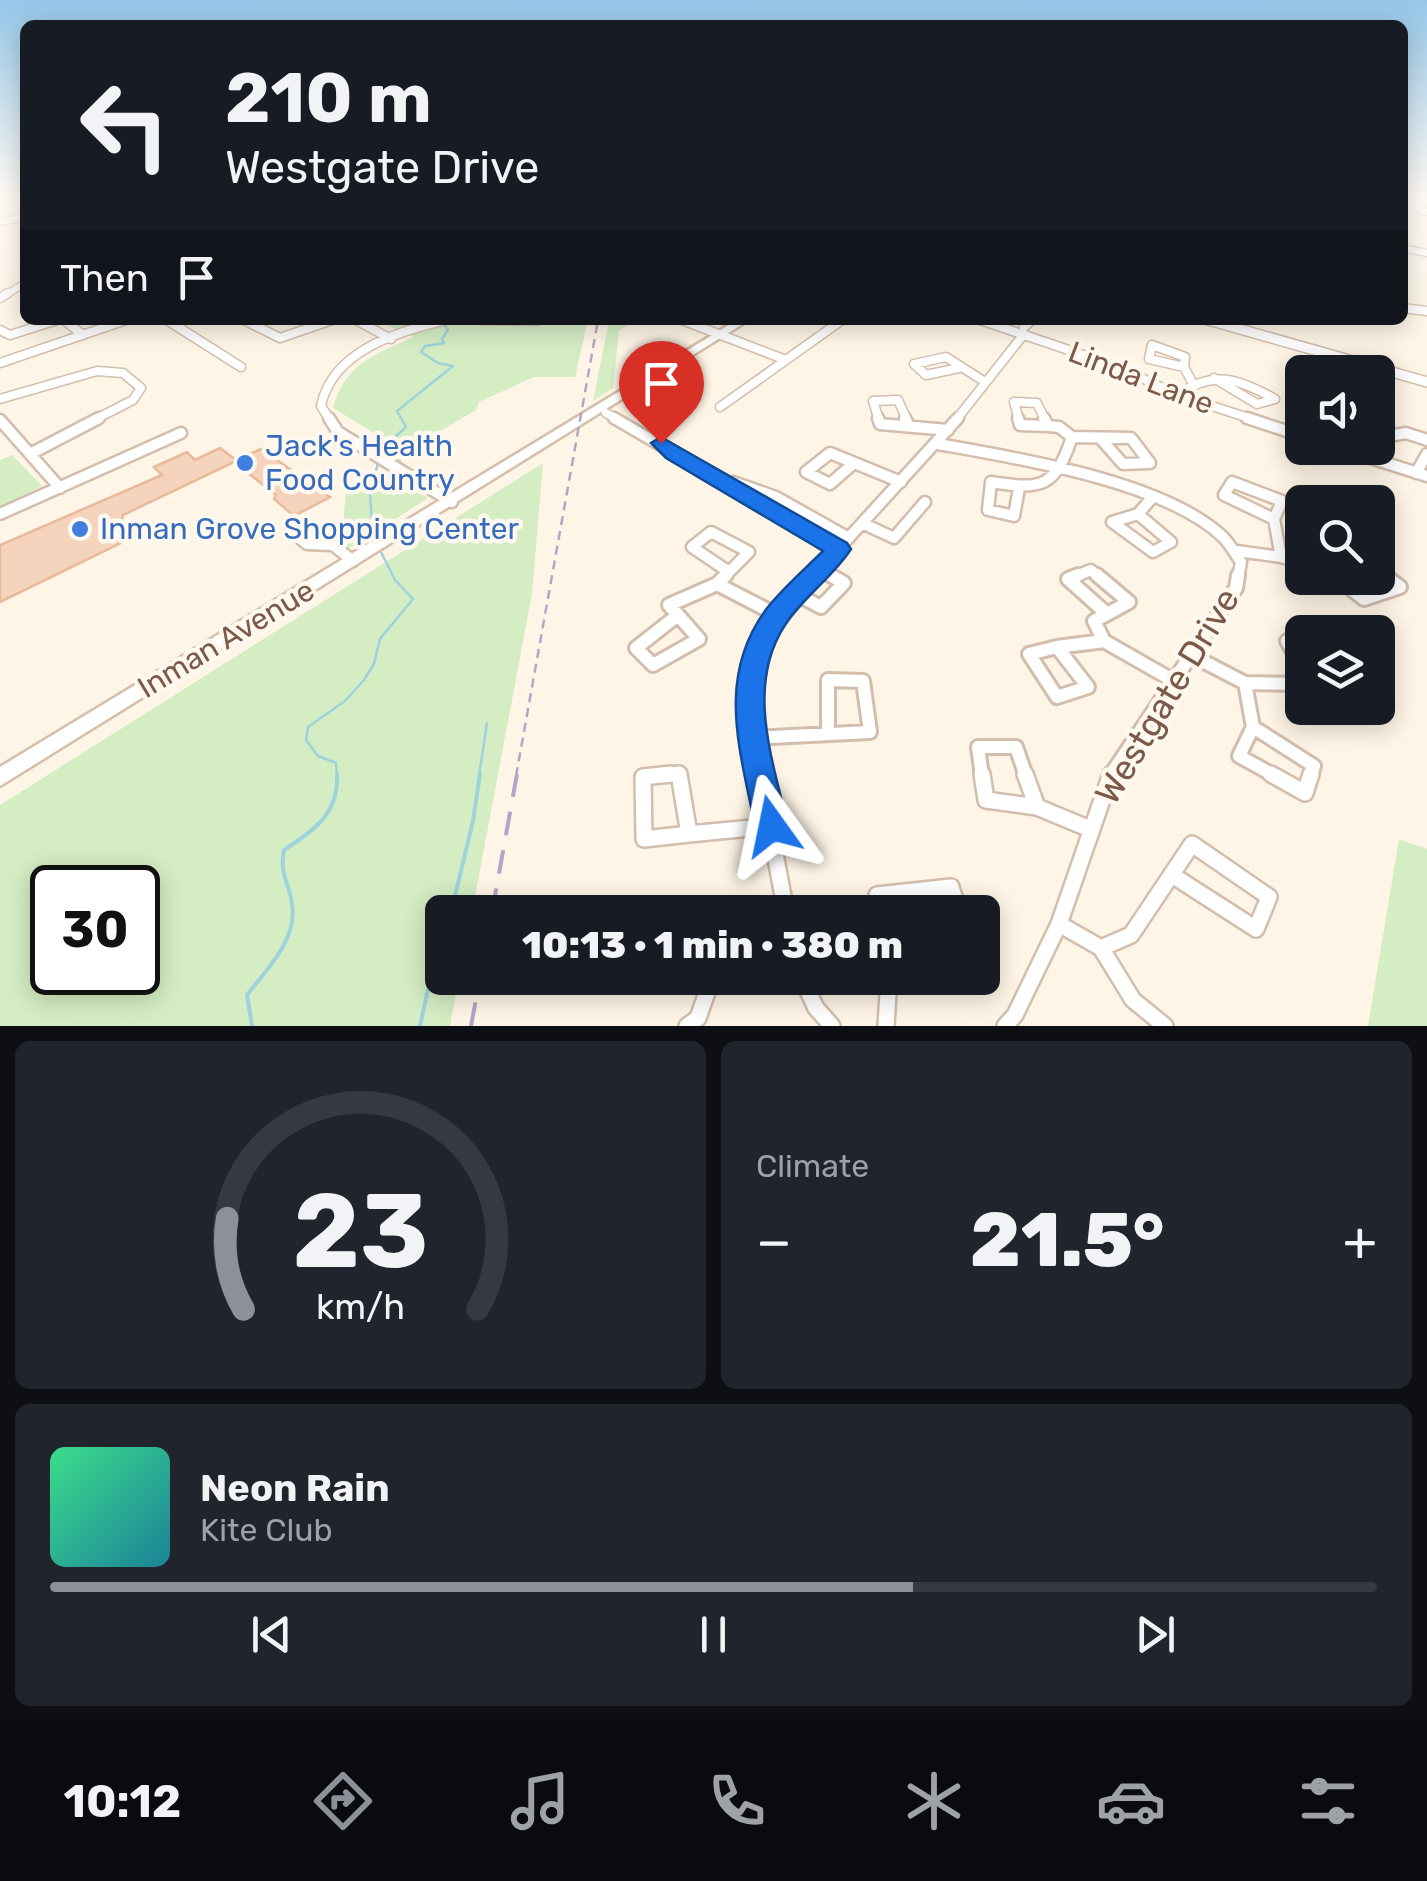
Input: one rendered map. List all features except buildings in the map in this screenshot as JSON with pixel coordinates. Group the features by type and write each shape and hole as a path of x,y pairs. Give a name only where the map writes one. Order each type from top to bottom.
{"main road":[{"name":"Inman Avenue","path":"0,778 736,325"},
{"name":"Inman Avenue","path":"452,502 471,497 644,385"}],"street":[{"path":"0,330 10,335 44,325"},
{"path":"68,325 83,335"},
{"path":"0,363 112,325"},
{"path":"175,325 241,368"},
{"path":"253,325 274,337 288,337 319,325"},
{"path":"366,325 391,338"},
{"path":"430,325 391,338 346,362 332,376 321,397 321,406 332,426 452,502"},
{"path":"695,325 786,360"},
{"path":"720,406 835,325"},
{"path":"984,325 1004,340 1007,351 999,364"},
{"path":"1226,325 1427,382"},
{"path":"783,895 753,738 749,678 761,642 777,615 938,444 1027,327"},
{"name":"Linda Lane","path":"1027,327 1178,395 1285,430"},
{"path":"958,368 926,375 914,364 946,357 985,382"},
{"path":"1184,367 1192,382"},
{"path":"0,398 106,371 122,373 141,388 134,400 30,454"},
{"path":"1178,395 1192,382 1214,378 1233,375 1275,399 1258,404 1214,378"},
{"path":"606,413 839,549"},
{"path":"0,420 60,488"},
{"path":"908,424 948,430"},
{"path":"1048,426 1060,427 1072,437 1131,438 1150,463 1123,464 1100,438"},
{"path":"0,514 182,433"},
{"path":"1395,435 1406,433 1427,440"},
{"path":"1019,488 1044,488 1062,472 1072,437"},
{"name":"Westgate Drive","path":"938,444 1022,458 1203,519 1237,551 1242,572 1238,584 1111,774 1059,924 1015,1015 1005,1026"},
{"path":"1391,465 1421,475 1427,454"},
{"path":"854,463 901,482"},
{"path":"714,476 776,497 849,538"},
{"path":"1274,519 1224,496 1232,482 1282,501 1274,519 1280,556"},
{"path":"1138,514 1171,542 1153,552 1112,522 1138,514 1151,499"},
{"path":"862,524 894,538 925,502"},
{"path":"292,532 307,544 333,545 353,561"},
{"path":"678,615 636,648 653,665 698,638 678,615 669,605 718,584 730,573 749,552 711,532 692,547 730,573"},
{"path":"1237,551 1285,558"},
{"path":"796,594 821,607 844,582 820,570"},
{"path":"1107,614 1068,578 1090,570 1129,602 1107,614 1094,621 1104,641 1174,681"},
{"path":"718,584 777,615"},
{"path":"1057,647 1088,687 1057,698 1028,654 1057,647 1104,641"},
{"path":"1191,655 1245,683 1285,684"},
{"path":"753,738 870,732 863,681 828,680 828,732"},
{"path":"1245,683 1253,727 1239,756 1305,794 1314,766 1253,727"},
{"path":"1037,807 1016,748 978,747 986,800 1037,807 1090,828"},
{"path":"689,834 679,772 643,777 644,839 772,826"},
{"path":"1101,948 1131,935 1192,844 1269,897 1256,929 1172,875"},
{"path":"877,895 951,887 954,895"},
{"path":"1059,924 1101,948 1148,1020 1164,1026"},
{"path":"696,1023 706,995"},
{"path":"810,995 832,1026"},
{"path":"886,1026 888,995"}],"green space":[{"path":"387,325 587,325 575,377 534,377 479,402 476,410 406,451 394,478 428,498 348,549 341,543 346,492 385,472 399,448 333,408 345,381 362,363 413,337"},
{"path":"608,325 628,325 619,331 613,388 593,401"},
{"path":"12,455 42,486 0,507 0,460"},
{"path":"543,463 532,594 475,895 425,895 425,995 456,995 450,1026 0,1026 0,805"},
{"path":"1399,839 1427,849 1427,1026 1368,1026"}],"waterway":[{"path":"381,456 384,447 406,427 397,411 453,366 438,363 421,352 425,346 444,343 442,339 448,330 445,326"},
{"path":"373,539 370,494 378,463"},
{"path":"337,776 336,763 318,756 306,740 308,727 345,701 364,680 374,664 380,639 413,599 395,580 380,550"},
{"path":"479,776 487,723"},
{"path":"455,895 480,774"},
{"path":"252,1026 247,995 279,953 293,917 283,866 284,850 323,819 334,800 337,776"},
{"path":"420,1026 427,995"}],"railway":[{"path":"516,776 597,325"},
{"path":"495,895 517,774"},
{"path":"471,1026 477,995"}],"place":[{"name":"Jack's Health Food Country","path":"245,463"},
{"name":"Inman Grove Shopping Center","path":"80,529"}],"route":[{"path":"661,443 673,454 839,549 777,615 761,642 749,678 753,738 772,826"}]}
